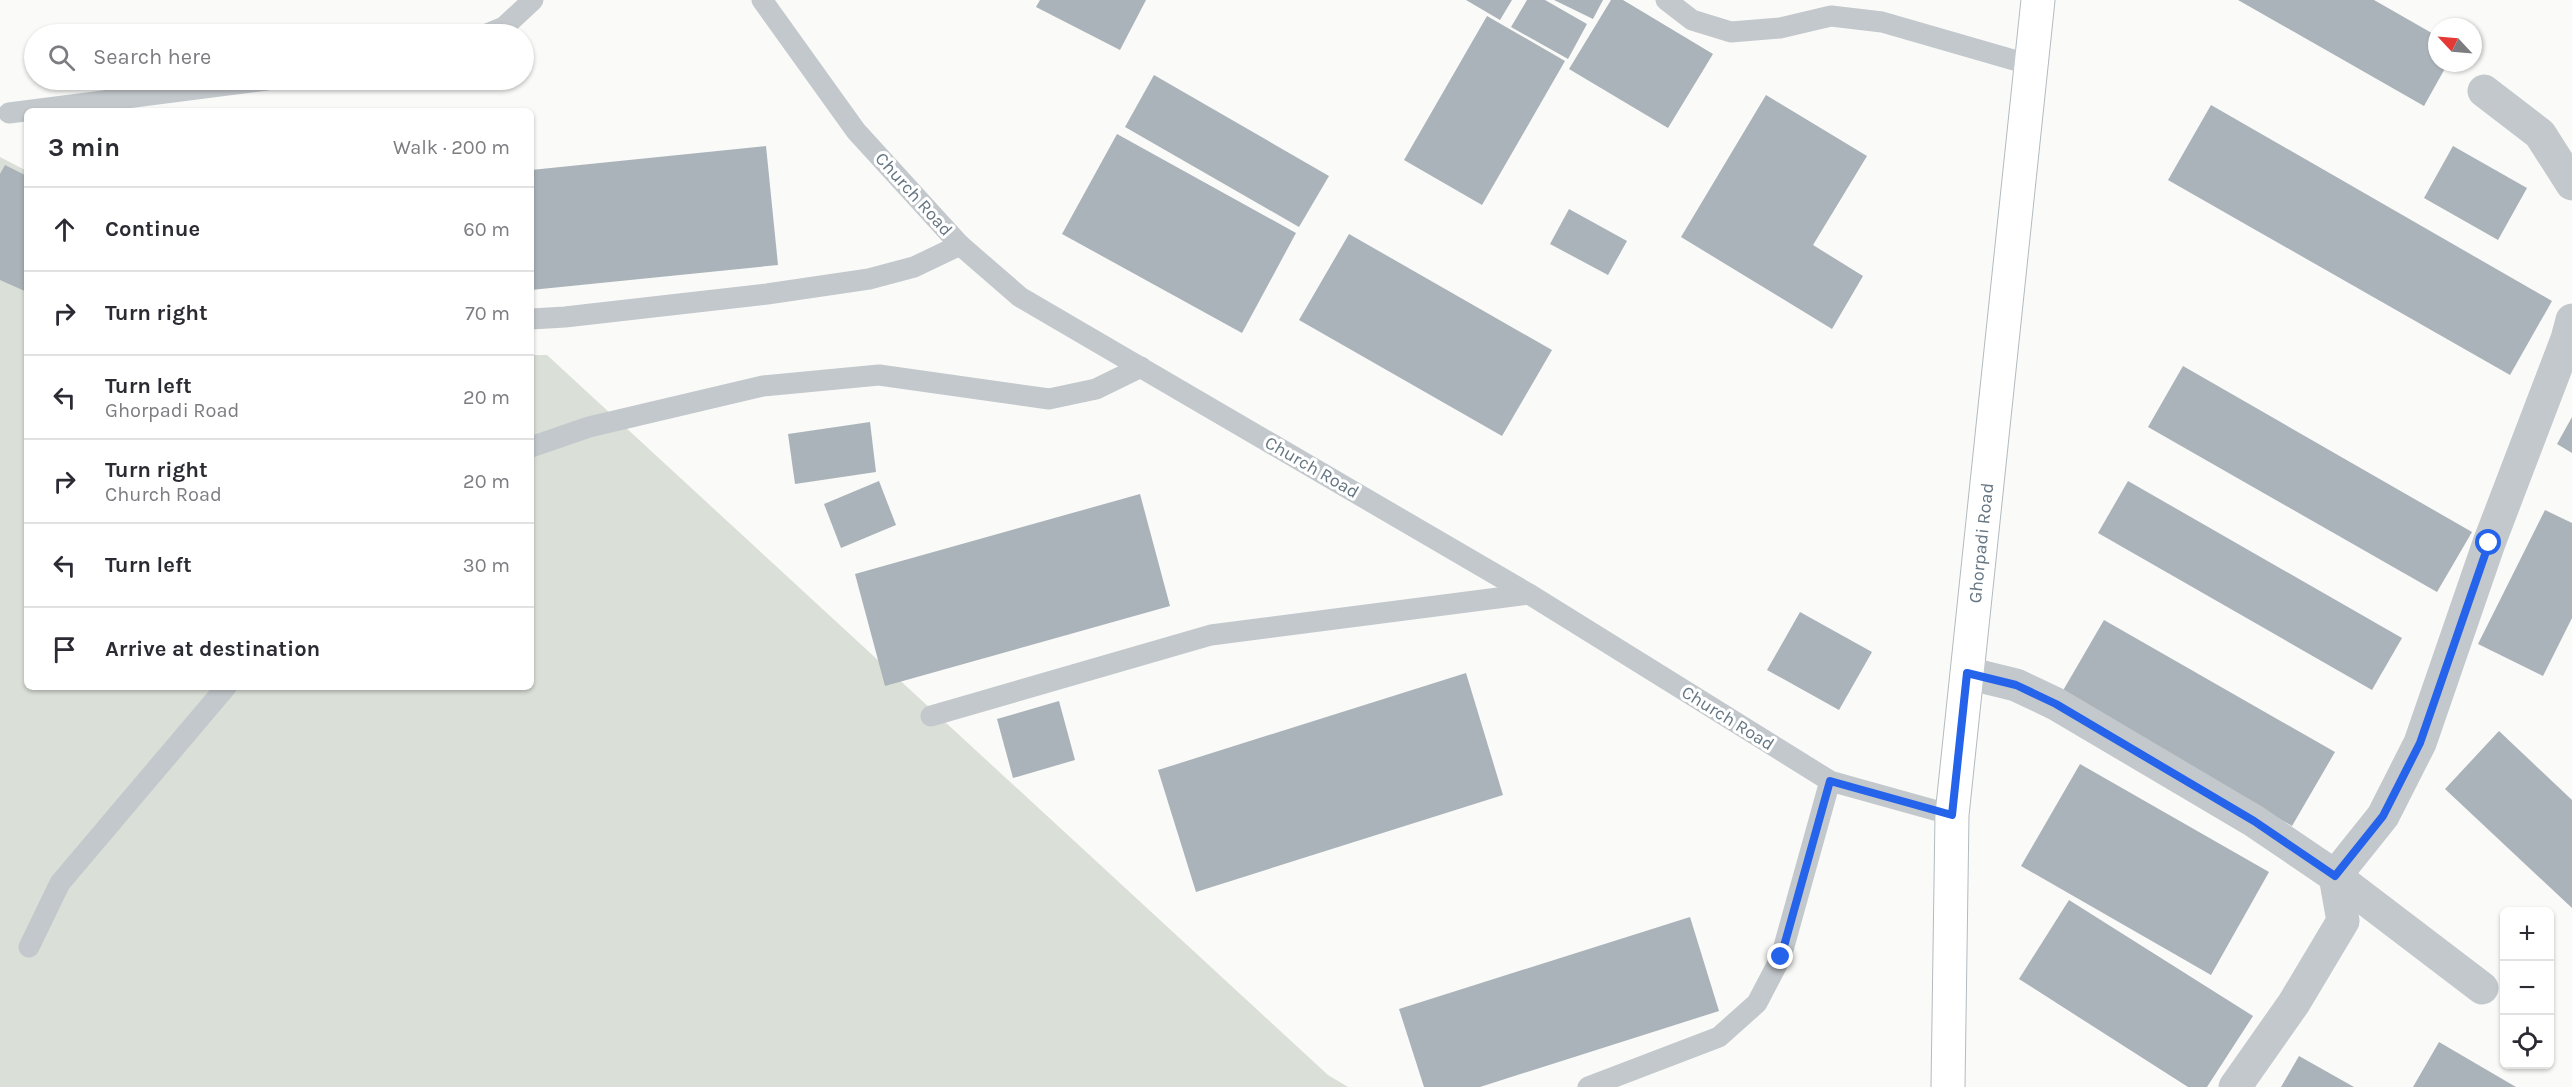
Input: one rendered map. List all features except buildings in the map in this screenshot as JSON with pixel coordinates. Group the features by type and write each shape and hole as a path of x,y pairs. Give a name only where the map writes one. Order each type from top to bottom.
{"main road":[{"name":"Ghorpadi Road","path":"1948,1087 1952,815 2038,0"}],"street":[{"path":"2484,91 2540,134 2572,184"},
{"path":"2235,1087 2294,1003 2343,921 2335,876 2383,816 2420,743 2489,543 2567,339 2572,320"},
{"path":"1967,673 2016,685 2056,704 2254,821 2335,876 2482,988"}],"lane":[{"path":"507,24 533,0"},
{"name":"Church Road","path":"762,0 856,131 960,244 1020,297 1529,594 1830,781 1952,815"},
{"path":"1666,0 1692,20 1731,32 1780,28 1831,16 1882,22 2031,65"},
{"path":"48,108 189,90"},
{"path":"9,113 24,111"},
{"path":"534,319 755,295 869,279 914,267 960,244"},
{"path":"534,446 589,427 764,386 879,375 1048,399 1096,389 1141,367"},
{"path":"931,716 1211,635 1529,594"},
{"path":"29,947 60,883 223,690"},
{"path":"1588,1087 1719,1037 1757,1003 1781,957 1830,781"}],"shaded area":[{"path":"0,157 24,169 24,690 534,690 534,355 547,355 1328,1075 1348,1087 0,1087"}],"route":[{"path":"1781,957 1830,781 1952,815 1967,673 2016,685 2056,704 2254,821 2335,876 2383,816 2420,743 2489,543"}]}
